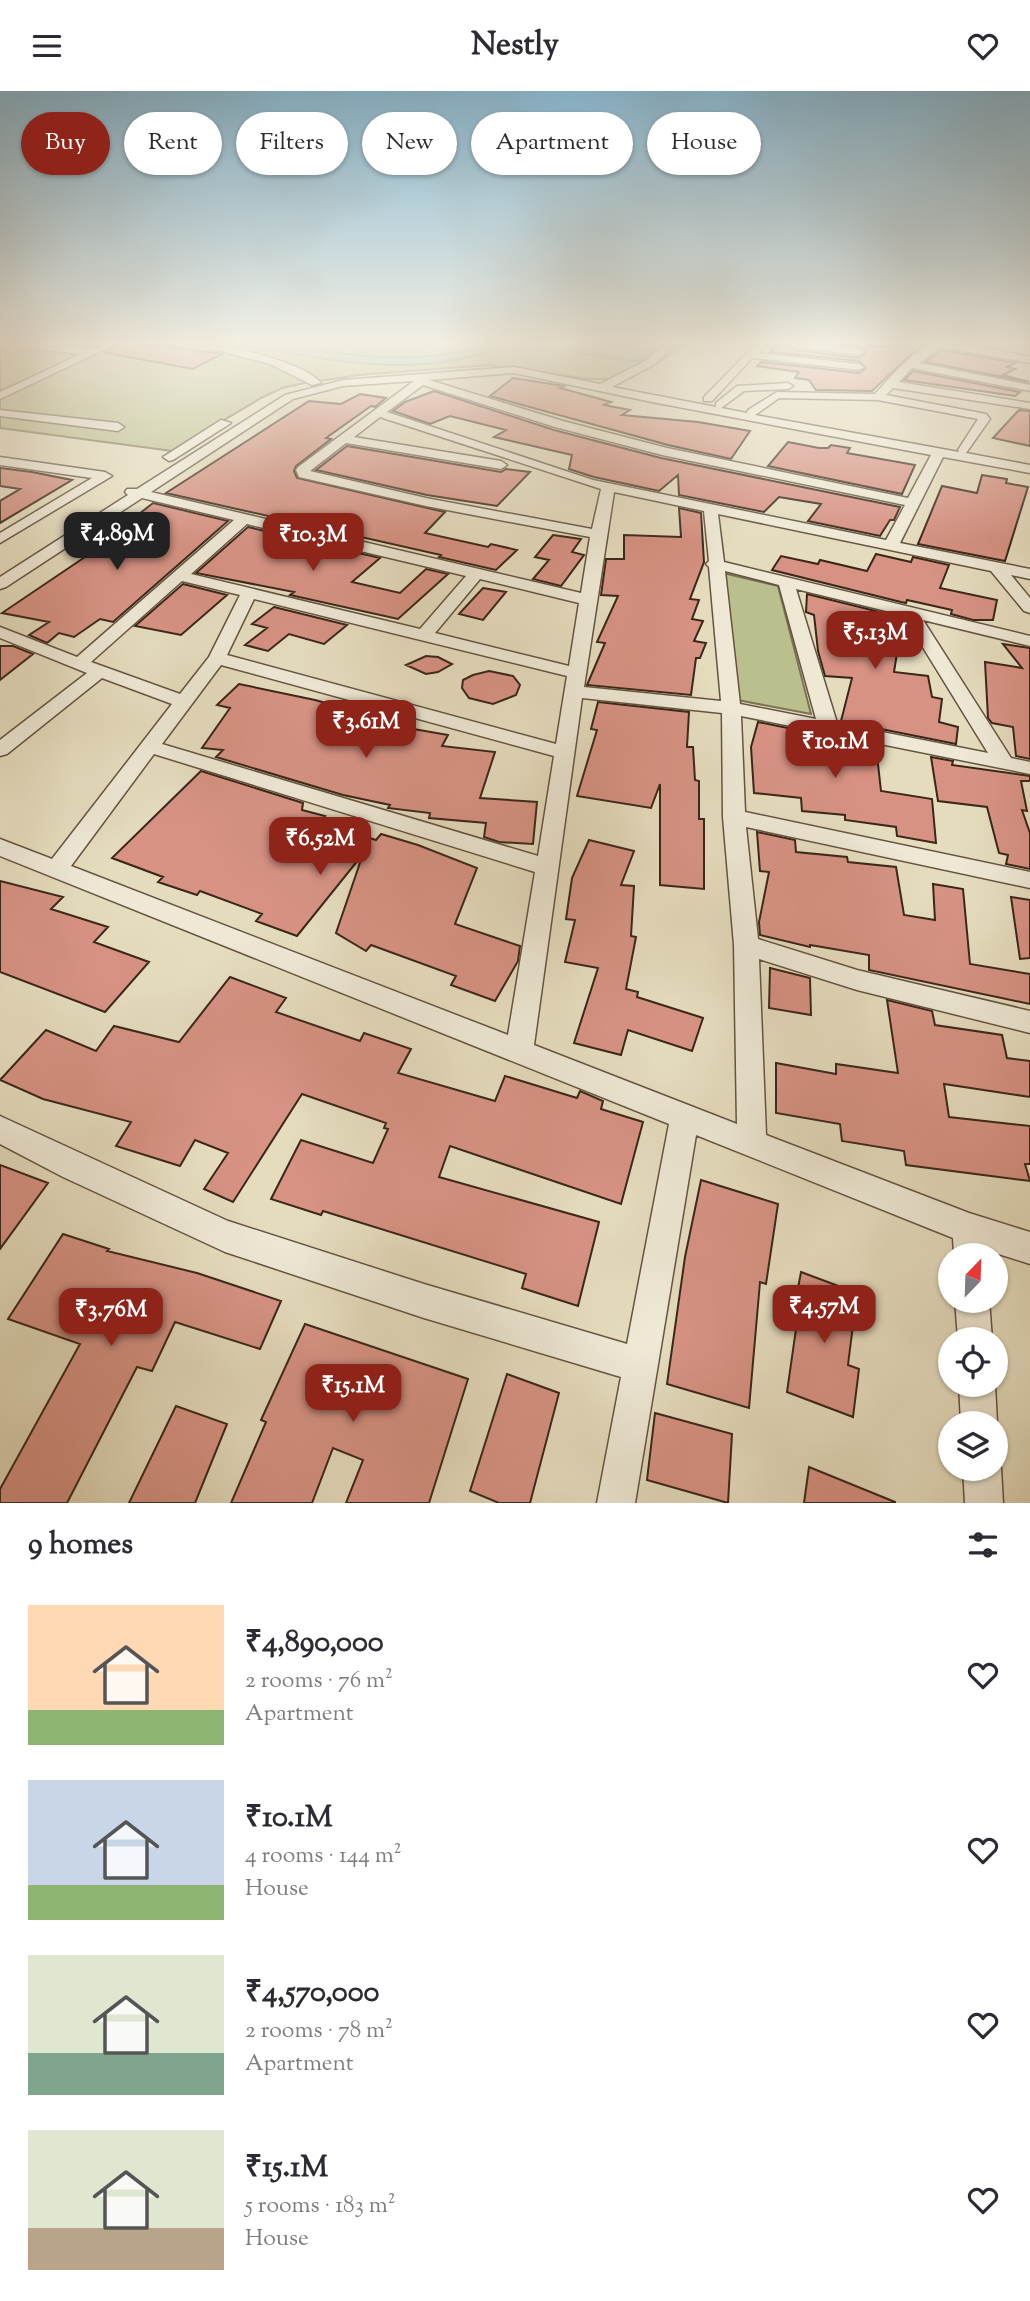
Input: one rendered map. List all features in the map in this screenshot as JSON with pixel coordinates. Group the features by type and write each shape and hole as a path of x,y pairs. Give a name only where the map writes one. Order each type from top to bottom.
{"street":[{"path":"156,466 198,437 248,410"},
{"path":"0,539 123,483 264,410"},
{"path":"383,410 303,470 304,474 426,502 598,534"},
{"path":"517,410 666,452 913,503"},
{"path":"722,410 938,454 1030,469"},
{"path":"742,410 1030,462"},
{"path":"949,410 982,416 984,419 964,450"},
{"path":"0,413 118,428"},
{"path":"379,413 566,477"},
{"path":"344,439 566,477 890,547 1029,572"},
{"path":"890,547 938,454"},
{"path":"0,461 123,483 246,517 588,600"},
{"path":"0,584 123,483"},
{"path":"519,1052 598,534 608,487"},
{"path":"711,510 731,709 734,817 746,945 752,1144"},
{"path":"79,664 246,517"},
{"path":"715,564 1030,641"},
{"path":"997,568 1030,608"},
{"path":"423,636 477,573"},
{"path":"180,576 423,636 575,682 828,727 1030,768"},
{"path":"786,581 828,727"},
{"path":"57,869 217,658 249,593"},
{"path":"909,611 1004,763"},
{"path":"0,632 184,702"},
{"path":"217,658 565,753"},
{"path":"0,750 100,671"},
{"path":"151,747 547,867"},
{"path":"734,817 1030,880"},
{"path":"0,847 752,1144 969,1242 1030,1248"},
{"path":"746,945 857,980 1030,1022"},
{"path":"616,1503 685,1117"},
{"path":"0,1129 74,1167 225,1236 424,1301 641,1366"},
{"path":"983,1481 984,1503"}],"green space":[{"path":"0,410 241,410 172,451 0,428"},
{"path":"723,573 778,586 811,714 737,700"}],"building":[{"path":"295,410 366,410 326,438 331,439 296,466 294,471 297,478 445,512 425,533 488,547 491,544 517,550 496,570 439,557 441,555 166,493"},
{"path":"492,410 554,430 661,458 900,507 894,520 890,520 880,536 808,521 821,504 779,497 764,512 679,495 678,475 659,491 594,477 569,469 572,455 494,437 506,430 450,416 430,424 393,411"},
{"path":"540,410 629,410 622,415 698,422 750,431 731,459 668,445"},
{"path":"1019,410 1030,411 1030,446 993,438"},
{"path":"788,442 819,448 828,448 831,445 850,448 847,453 915,465 902,494 768,466"},
{"path":"347,446 501,472 506,469 530,472 497,506 427,495 316,470"},
{"path":"0,468 72,480 0,523 0,501 20,489 0,486"},
{"path":"982,475 1007,479 1006,483 1028,487 1005,561 918,544 942,486 977,493"},
{"path":"153,503 228,521 113,622 100,619 74,637 59,633 47,643 29,635 49,622 2,613 82,559"},
{"path":"679,508 701,513 704,562 690,599 699,600 692,619 703,621 694,641 706,643 700,658 696,658 691,695 587,685 605,643 597,642 618,596 601,595 606,559 624,559 624,535 681,537"},
{"path":"248,527 380,558 352,582 400,593 426,569 448,574 398,619 290,595 294,592 196,573"},
{"path":"553,535 581,539 572,552 584,555 561,586 533,579 549,560 535,557"},
{"path":"876,554 911,562 913,557 949,565 940,588 997,600 993,620 973,620 951,614 952,610 907,600 906,603 901,602 772,570 781,556 818,564 820,560 867,571"},
{"path":"183,584 227,595 181,635 135,626"},
{"path":"483,588 506,592 483,620 459,614"},
{"path":"807,594 900,617 894,672 928,676 932,697 942,699 939,722 958,727 956,744 841,721 852,678 825,676 818,651 814,615 806,612"},
{"path":"274,607 347,625 324,644 289,634 268,651 245,645 267,628 252,624"},
{"path":"1003,644 1030,648 1030,759 1016,756 1013,727 992,723 988,718 985,662 1022,668"},
{"path":"0,646 13,646 33,654 0,680"},
{"path":"426,656 438,657 452,664 438,672 426,674 406,665"},
{"path":"489,671 513,676 520,685 516,695 493,704 469,698 462,688 463,680"},
{"path":"239,684 315,700 359,712 357,715 403,724 402,727 448,735 442,746 495,752 480,798 537,802 533,844 499,842 484,837 486,823 429,818 430,813 388,808 390,805 343,795 216,757 223,750 202,748 230,708 217,705"},
{"path":"598,702 689,712 687,747 693,747 695,780 699,781 699,819 704,819 704,889 660,885 660,784 651,808 577,796 597,730 591,729"},
{"path":"758,722 876,746 881,791 932,799 936,843 897,836 896,827 845,820 845,815 802,811 801,798 754,793 751,747"},
{"path":"931,757 953,761 952,765 1030,776 1030,781 1021,781 1027,811 1022,810 1030,833 1030,869 1006,864 1008,855 999,853 987,807 938,801"},
{"path":"201,771 303,803 302,810 325,816 319,822 376,840 381,834 477,868 455,924 520,946 518,961 495,1001 451,985 456,976 371,945 366,951 336,933 363,854 297,936 256,921 262,914 200,891 197,895 158,882 163,877 112,858"},
{"path":"757,832 795,840 796,852 847,857 848,862 896,867 904,915 935,920 933,884 963,889 970,964 1030,974 1030,1004 869,970 869,955 810,947 760,935 759,922 769,872 760,871"},
{"path":"589,840 634,851 621,885 634,886 631,936 636,937 626,989 638,992 637,997 703,1018 692,1051 628,1030 621,1055 574,1043 598,968 565,962 575,920 566,919 572,878"},
{"path":"0,881 63,897 51,909 108,927 94,942 149,962 105,1012 0,972"},
{"path":"1011,897 1030,900 1030,958 1020,959"},
{"path":"770,968 810,978 811,1015 769,1008"},
{"path":"230,977 286,998 276,1012 360,1041 364,1033 411,1049 398,1073 495,1101 505,1076 577,1098 580,1091 603,1101 601,1109 643,1122 621,1204 450,1146 439,1177 599,1222 578,1306 522,1288 526,1274 323,1211 321,1215 271,1199 301,1140 373,1163 388,1129 384,1128 386,1123 302,1094 233,1202 204,1189 228,1153 195,1140 180,1166 116,1146 131,1122 43,1099 0,1080 46,1030 96,1051 114,1026 179,1042"},
{"path":"887,1000 932,1011 935,1025 1002,1035 1007,1058 1030,1061 1030,1097 944,1084 949,1117 1030,1126 1030,1164 1025,1164 1030,1181 906,1165 904,1151 842,1141 840,1124 776,1113 776,1063 836,1074 836,1064 898,1073"},
{"path":"0,1165 48,1183 0,1249"},
{"path":"701,1180 778,1204 766,1284 760,1282 749,1408 667,1384 685,1257"},
{"path":"63,1234 109,1249 107,1251 197,1273 281,1301 260,1349 175,1322 152,1371 137,1367 67,1503 0,1503 0,1489 80,1344 8,1319"},
{"path":"801,1272 857,1293 848,1365 859,1369 853,1417 787,1392 797,1322 792,1320"},
{"path":"305,1324 468,1379 429,1503 346,1503 363,1460 333,1448 312,1503 231,1503 266,1422 261,1420"},
{"path":"507,1374 559,1393 530,1503 499,1503 470,1491"},
{"path":"176,1406 227,1424 195,1503 129,1503"},
{"path":"655,1413 732,1434 728,1503 647,1480"},
{"path":"809,1467 895,1502 895,1503 804,1503"}]}
